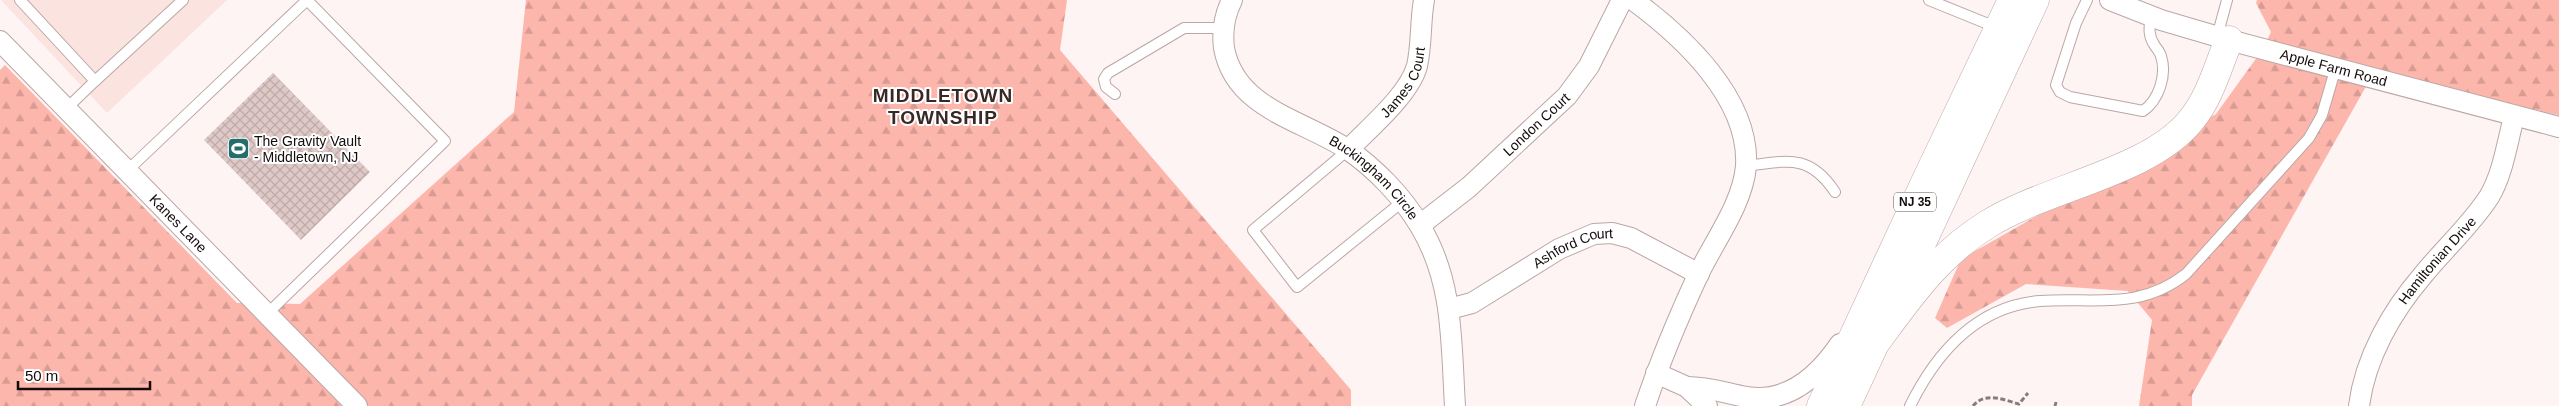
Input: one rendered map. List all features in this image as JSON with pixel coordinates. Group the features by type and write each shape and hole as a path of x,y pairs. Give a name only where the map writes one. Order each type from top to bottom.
{"highway":[{"name":"NJ 35","path":"1822,406 2012,0"},
{"name":"NJ 35","path":"1846,406 2035,0"},
{"path":"1877,341 1919,282 1944,256 1966,238 1989,223 2032,201 2129,164 2175,137 2198,110 2210,89 2223,38"}],"street":[{"name":"Buckingham Circle","path":"1232,0 1224,28 1226,60 1242,86 1266,107 1320,133 1348,150 1372,169 1420,225 1441,272 1449,309 1454,347 1455,406"},
{"name":"James Court","path":"1348,150 1410,82 1416,68 1420,49 1424,0"},
{"name":"London Court","path":"1420,225 1469,187 1567,96 1589,66 1613,14 1622,0"},
{"path":"1633,0 1674,32 1689,48 1732,105 1739,120 1746,166 1742,185 1699,274 1656,373 1645,406"},
{"name":"Apple Farm Road","path":"2110,0 2151,16 2223,38 2336,67 2514,117 2559,127"},
{"name":"Kanes Lane","path":"0,41 357,406"},
{"name":"Hamiltonian Drive","path":"2359,406 2362,381 2391,320 2423,274 2465,230 2493,190 2514,117"},
{"name":"Ashford Court","path":"1449,309 1472,302 1559,249 1581,237 1594,234 1612,233 1631,238 1699,274"},
{"path":"1687,387 1706,387 1758,398 1790,392 1814,376 1826,365 1873,294"},
{"path":"1656,373 1687,387 1707,406"}],"lane":[{"path":"20,0 95,81"},
{"path":"67,108 183,0"},
{"path":"128,170 307,0 438,134 444,141 268,314"},
{"path":"1929,0 1999,29"},
{"path":"2087,0 2076,23 2056,85 2060,92 2070,97 2143,111 2150,106 2159,92 2163,78 2162,55 2149,32 2151,16"},
{"path":"2223,38 2227,0"},
{"path":"1115,94 1106,87 1104,79 1108,73 1184,28 1224,28"},
{"path":"1910,406 1933,367 1950,346 1972,325 1994,312 2016,305 2040,301 2111,302 2133,298 2150,294 2171,285 2186,274 2309,138 2322,115 2336,67"},
{"path":"1348,150 1253,230 1297,286 1402,202"},
{"path":"1746,166 1795,161 1813,169 1828,182 1835,192"}],"path":[{"path":"1973,406 1981,398 1990,397 2019,404 2028,393"}],"shaded area":[{"path":"1,0 227,0 107,113"}],"green space":[{"path":"526,0 1067,0 1060,50 1351,390 1351,406 0,406 0,70 5,65 237,303 300,304 514,112"},
{"path":"2257,0 2559,0 2559,115 2373,74 2192,395 2192,406 2139,406 2152,320 2128,291 2026,284 1947,328 1935,318 1961,259 2216,114 2263,49 2271,32 2256,3"}],"building":[{"path":"273,73 370,172 301,240 204,140"}],"place":[{"name":"The Gravity Vault - Middletown, NJ","path":"238,149"}],"district":[{"name":"MIDDLETOWN TOWNSHIP","path":"943,106"}]}
